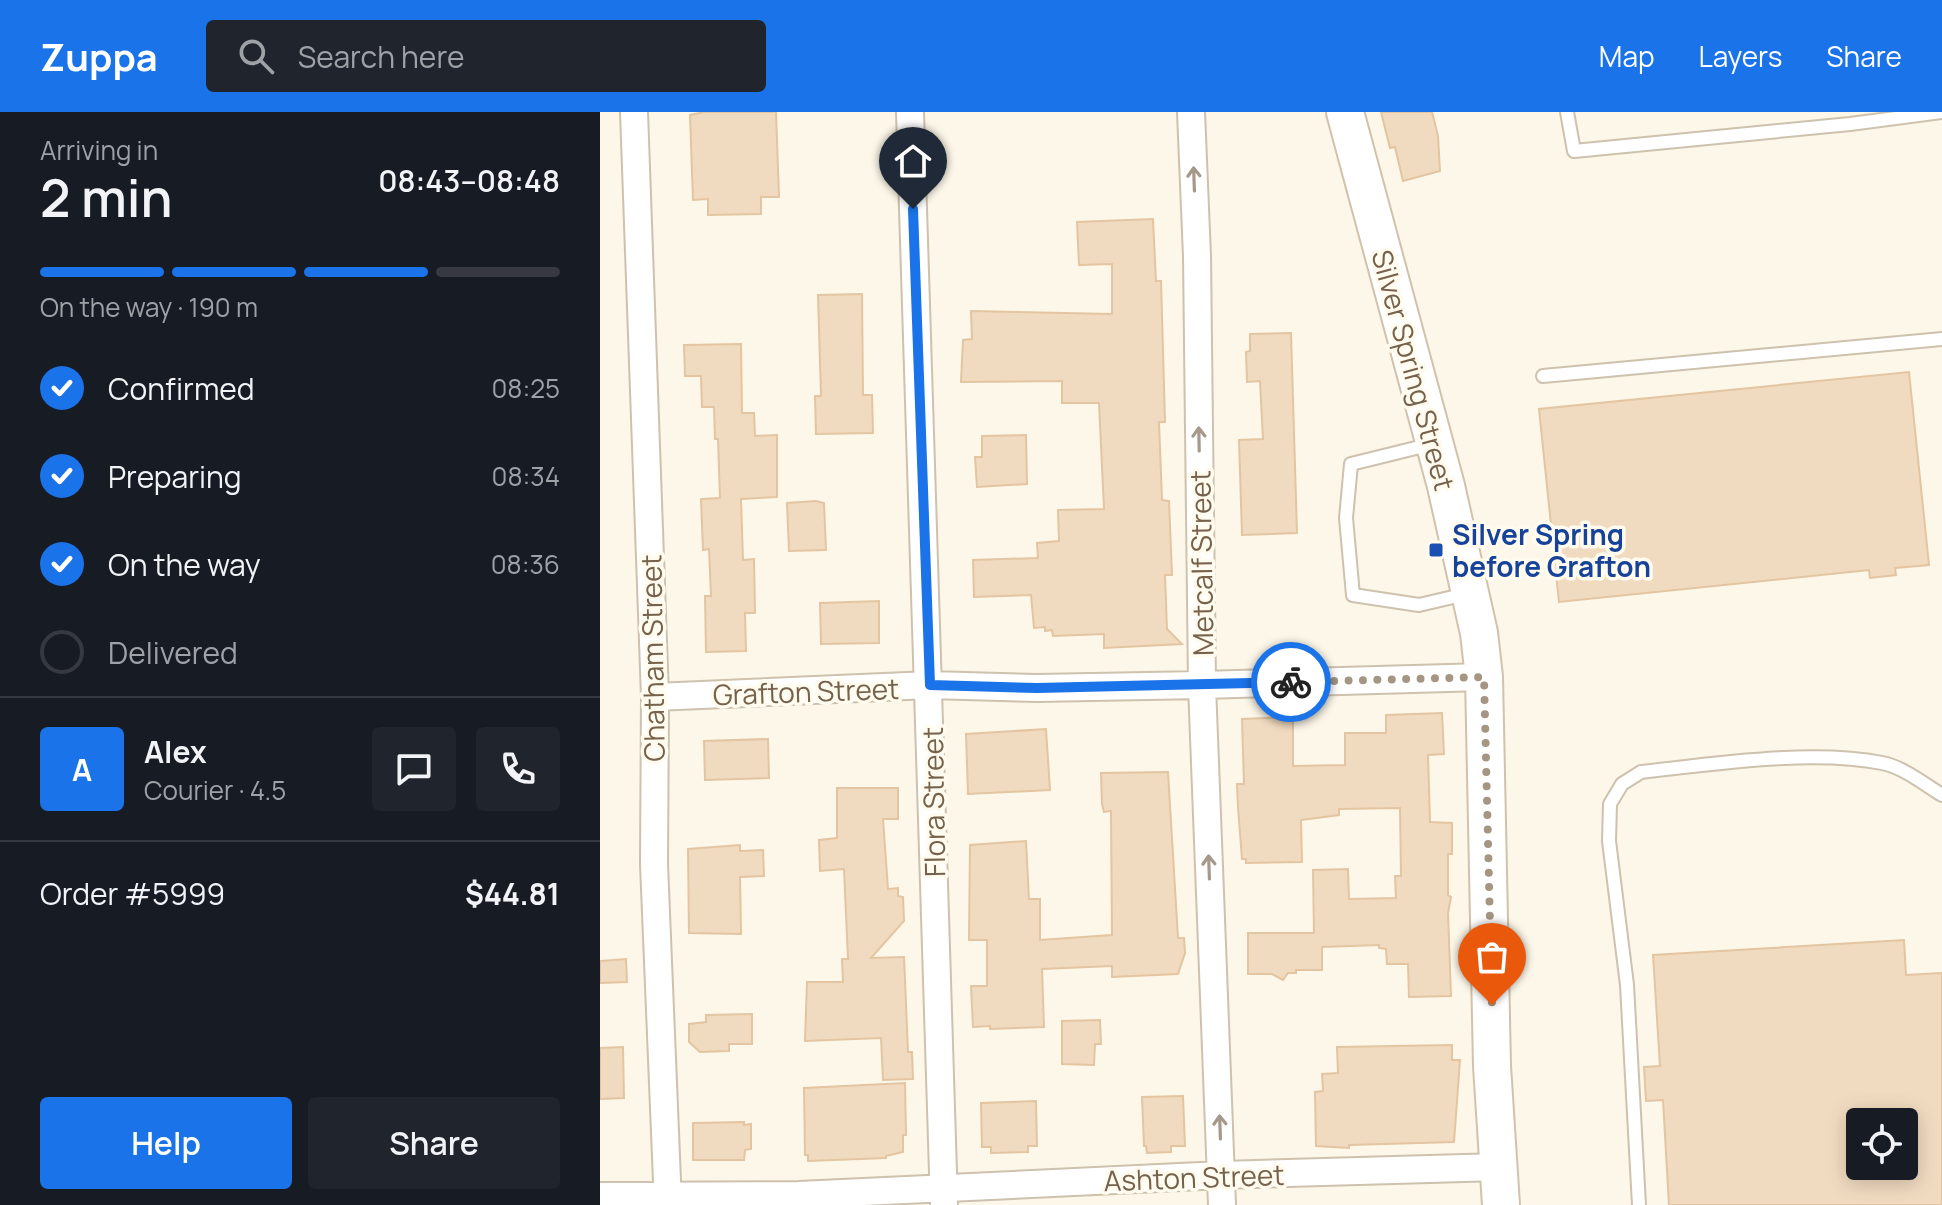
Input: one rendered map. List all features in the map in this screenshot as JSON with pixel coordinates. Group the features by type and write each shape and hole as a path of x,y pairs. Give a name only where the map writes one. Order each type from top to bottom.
{"main road":[{"name":"Silver Spring Street","path":"1345,112 1435,444 1479,633 1484,677 1492,1066 1501,1205"}],"street":[{"name":"Chatham Street","path":"634,112 655,697 654,864 668,1200"},
{"name":"Flora Street","path":"910,112 944,1196"},
{"name":"Metcalf Street","path":"1191,112 1197,256 1202,685 1222,1205"},
{"name":"Grafton Street","path":"655,697 930,685 1037,688 1484,677"},
{"name":"Ashton Street","path":"600,1196 668,1200 799,1195 944,1196 1222,1175 1500,1167"}],"lane":[{"path":"1567,112 1574,151 1849,118 1942,112"},
{"path":"1543,376 1942,339"},
{"path":"1435,444 1351,464 1346,518 1353,595 1419,605 1470,593"},
{"path":"1639,1205 1627,985 1609,841 1610,804 1622,784 1641,772 1815,758 1884,763 1942,795"}],"building":[{"path":"704,112 776,112 779,197 761,197 761,214 708,215 708,199 693,200 690,115"},
{"path":"1381,112 1432,112 1438,136 1440,171 1403,181 1395,147 1390,148"},
{"path":"1153,219 1156,281 1161,281 1165,422 1159,422 1162,500 1169,501 1172,575 1165,575 1167,629 1182,644 1104,648 1104,634 1053,636 1052,630 1045,631 1045,627 1034,628 1031,595 974,597 973,560 1038,558 1037,543 1059,541 1058,510 1104,509 1099,403 1062,403 1062,381 961,382 963,340 972,339 971,311 1112,314 1112,264 1079,265 1077,222"},
{"path":"862,294 863,395 872,395 873,433 816,434 815,396 821,396 818,295"},
{"path":"1291,333 1297,533 1242,535 1239,440 1263,439 1260,381 1247,382 1246,352 1250,351 1250,334"},
{"path":"741,344 742,413 754,413 755,436 777,435 777,497 741,499 743,560 754,559 755,613 745,613 746,651 706,652 705,596 711,596 709,549 703,550 701,499 720,498 718,439 715,439 714,407 702,407 701,376 685,376 684,345"},
{"path":"1909,372 1929,565 1895,568 1896,575 1870,578 1869,570 1559,602 1539,409"},
{"path":"1026,435 1027,484 977,487 975,457 982,457 982,436"},
{"path":"787,503 824,503 826,550 789,551"},
{"path":"879,601 879,643 821,644 820,603"},
{"path":"1442,713 1444,754 1428,755 1430,822 1452,823 1452,854 1448,854 1451,996 1409,997 1408,964 1387,964 1386,949 1379,948 1379,945 1322,947 1322,970 1296,970 1296,973 1288,973 1283,980 1272,974 1248,974 1248,933 1314,933 1313,870 1348,869 1349,899 1396,898 1395,876 1401,876 1400,808 1339,809 1339,815 1301,820 1302,862 1246,863 1246,859 1242,859 1237,784 1244,784 1242,719 1293,717 1293,766 1345,765 1345,733 1386,733 1386,715"},
{"path":"1046,729 1050,790 968,794 966,734"},
{"path":"768,739 769,778 705,780 704,741"},
{"path":"1168,772 1178,938 1184,938 1185,953 1178,974 1112,977 1112,966 1042,969 1044,1027 973,1027 971,986 987,986 987,940 969,940 970,845 1026,841 1029,899 1040,899 1040,940 1112,935 1111,811 1104,812 1101,773"},
{"path":"837,788 898,788 898,819 883,819 888,889 898,888 898,896 903,897 904,921 871,958 904,957 908,1052 912,1052 913,1079 883,1080 881,1038 805,1041 807,982 843,982 842,959 848,959 844,869 820,871 819,840 837,838"},
{"path":"740,845 740,851 763,850 764,876 740,877 741,934 689,933 688,849"},
{"path":"1904,940 1906,975 1942,973 1942,1205 1669,1205 1663,1100 1646,1101 1644,1067 1660,1066 1653,955"},
{"path":"626,959 627,982 600,983 600,961"},
{"path":"752,1014 752,1044 729,1044 729,1051 700,1052 689,1042 689,1024 706,1022 706,1015"},
{"path":"1100,1020 1101,1044 1095,1044 1094,1065 1062,1064 1062,1021"},
{"path":"1452,1045 1452,1060 1460,1060 1454,1142 1349,1145 1349,1148 1316,1146 1315,1092 1323,1091 1322,1074 1338,1073 1337,1047"},
{"path":"623,1047 624,1098 600,1099 600,1048"},
{"path":"905,1083 906,1135 903,1135 903,1152 886,1158 808,1161 808,1155 805,1155 804,1088"},
{"path":"1183,1096 1185,1146 1171,1146 1171,1152 1147,1153 1142,1097"},
{"path":"1036,1101 1037,1146 1028,1146 1028,1152 991,1153 991,1147 982,1147 981,1103"},
{"path":"744,1122 744,1125 751,1124 751,1149 745,1150 744,1160 693,1160 693,1123"}],"way so far":[{"path":"1291,682 1484,677 1492,1005"}],"place":[{"name":"Silver Spring before Grafton","path":"1436,550"}],"route":[{"path":"913,209 930,685 1037,688 1291,682"}]}
